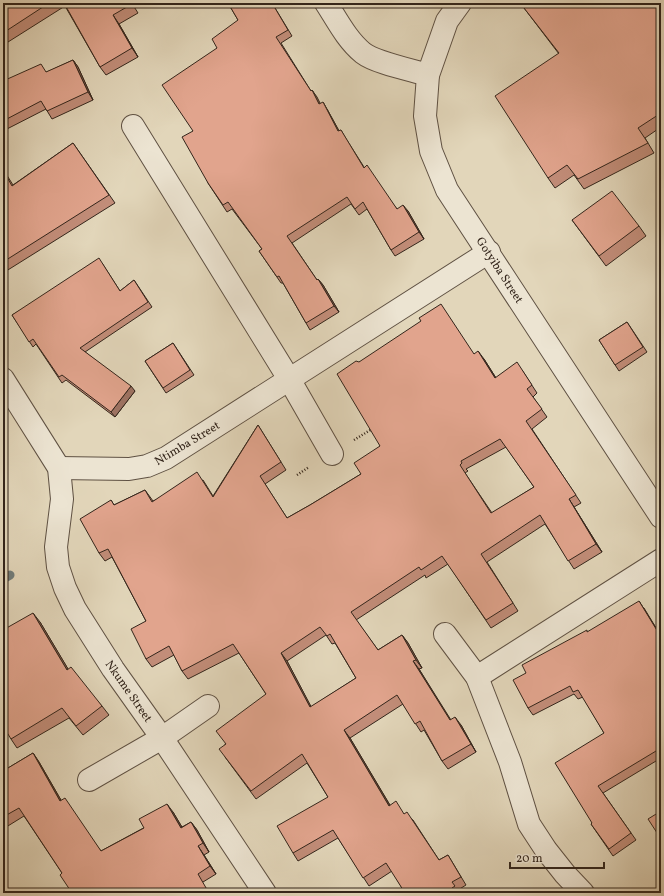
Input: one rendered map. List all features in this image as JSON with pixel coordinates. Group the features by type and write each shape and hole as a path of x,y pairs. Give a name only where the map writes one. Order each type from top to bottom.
{"street":[{"path":"326,3 351,42 364,54 383,62 428,75"},
{"name":"Gotyiba Street","path":"460,3 446,21 428,75 425,116 431,151 447,190 661,517"},
{"path":"133,126 289,378 332,454"},
{"name":"Ntimba Street","path":"58,468 129,469 147,466 166,458 289,378 489,252"},
{"path":"3,379 58,468"},
{"name":"Nkume Street","path":"58,468 62,499 56,547 58,567 65,588 75,609 113,669 162,738 264,893"},
{"path":"477,677 661,560"},
{"path":"445,634 477,677 510,762 529,824 546,850 565,874 583,893"},
{"path":"89,780 162,738 208,706"}],"building":[{"path":"3,3 49,3 3,33"},
{"path":"64,3 131,3 132,4 113,15 132,48 100,67"},
{"path":"228,3 272,3 288,30 276,37 311,91 312,90 319,104 323,102 338,131 341,130 364,168 367,165 397,209 403,205 419,232 391,250 363,202 355,209 347,197 287,236 317,280 318,279 334,306 306,323 279,276 277,277 259,251 262,249 228,202 223,205 208,183 182,137 193,131 162,85 217,48 212,39 238,20"},
{"path":"531,3 661,3 661,113 638,128 648,143 578,179 567,165 548,178 495,96 559,53 524,8"},
{"path":"73,60 88,92 47,111 41,101 3,121 3,81 41,64 46,72"},
{"path":"73,143 109,195 3,262 3,170 12,186"},
{"path":"612,191 639,226 599,256 572,220"},
{"path":"99,258 120,291 134,280 148,302 80,348 131,386 111,412 62,375 59,377 33,339 29,342 12,315"},
{"path":"441,304 474,354 478,351 495,378 517,362 532,385 527,389 542,409 526,421 576,495 569,499 596,544 568,561 540,515 481,554 513,603 486,620 442,556 421,570 419,567 351,612 378,650 402,635 416,660 413,661 450,720 455,717 471,744 442,761 420,721 415,724 397,695 344,730 389,806 396,801 404,814 407,812 439,860 448,855 461,877 452,882 455,886 452,888 456,893 405,893 386,863 363,878 333,830 293,853 277,826 328,797 302,754 251,791 219,749 226,744 216,731 266,694 233,644 182,671 169,646 146,659 131,629 146,621 108,549 99,553 80,519 111,500 114,505 145,490 152,502 197,472 213,497 258,425 281,462 260,476 287,518 310,505 361,474 354,463 380,446 337,374 356,361 359,362 421,321 419,318","holes":["500,439 534,487 491,513 460,465 462,463 461,461","320,627 327,636 330,634 356,678 310,707 281,653"]},
{"path":"627,322 643,347 615,365 599,340"},
{"path":"173,343 190,370 163,388 145,361"},
{"path":"639,601 661,637 661,748 598,786 631,833 609,849 591,824 592,823 555,763 604,733 578,690 573,692 570,686 528,708 513,680 526,673 522,665 587,630 587,632"},
{"path":"33,613 67,670 71,667 102,706 76,726 62,708 11,739 3,726 3,630"},
{"path":"33,753 60,801 65,798 101,851 144,828 139,819 167,804 181,828 191,822 203,843 198,846 210,866 198,874 209,893 72,893 60,875 62,873 19,808 3,817 3,771"},
{"path":"661,811 661,839 648,819"}],"waterway":[{"path":"3,579 10,575"}]}
